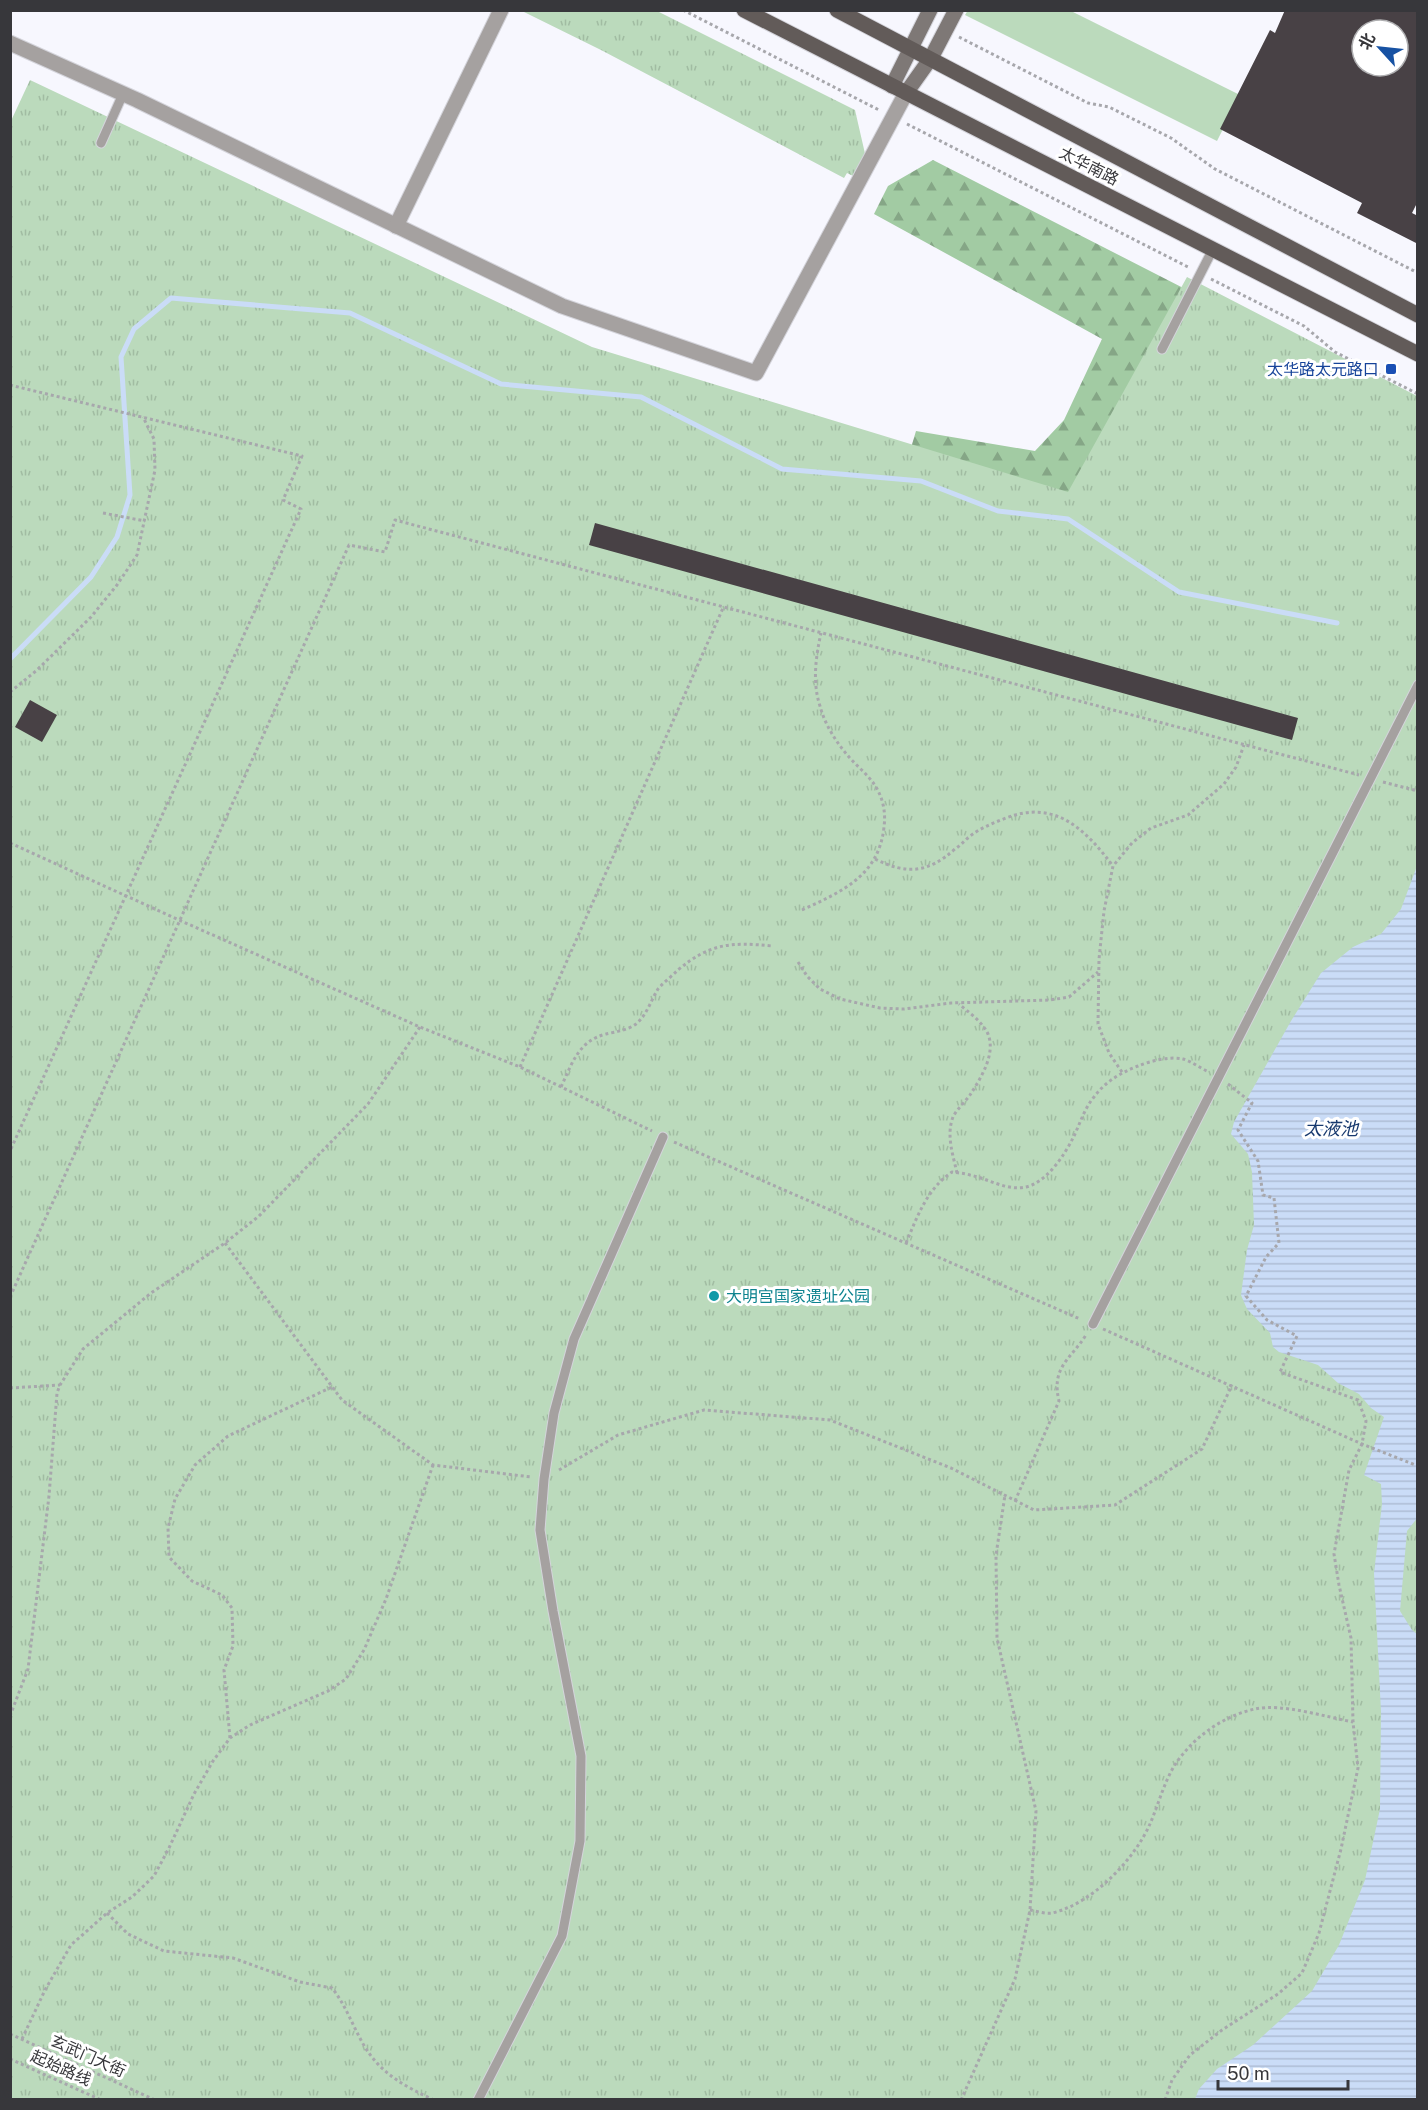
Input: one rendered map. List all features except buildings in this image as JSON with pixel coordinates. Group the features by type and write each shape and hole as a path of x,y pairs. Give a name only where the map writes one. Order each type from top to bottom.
{"main road":[{"name":"太华南路","path":"744,10 1418,354"},
{"name":"太华南路","path":"837,10 1418,315"},
{"path":"892,86 930,10"},
{"path":"906,93 931,58 956,10"}],"street":[{"path":"396,226 501,10"},
{"path":"10,43 123,94 562,306 756,373 906,93"}],"lane":[{"path":"101,144 123,94"},
{"path":"1162,349 1213,249"},
{"path":"1093,1324 1418,685"},
{"path":"477,2100 562,1936 579,1841 581,1756 540,1530 544,1479 554,1413 574,1339 663,1137"}],"path":[{"path":"683,10 1304,327 1335,352 1418,394"},
{"path":"946,30 1088,103 1109,107 1171,138 1215,169 1418,273"},
{"path":"10,385 303,456 283,500 301,509 10,1151"},
{"path":"10,692 36,671 91,617 117,585 137,555 156,470 154,440 142,417"},
{"path":"103,513 145,521"},
{"path":"10,1297 349,545 385,552 395,520 1418,791"},
{"path":"520,1067 723,607"},
{"path":"802,910 833,896 850,885 875,859 884,832 883,802 874,784 835,740 819,704 816,656 821,633"},
{"path":"1122,1072 1108,1053 1098,1024 1099,971 1104,911 1113,866 1132,843 1151,828 1188,815 1224,784 1236,767 1244,745"},
{"path":"875,859 893,868 921,869 937,863 969,837 992,823 1014,814 1043,812 1061,817 1081,830 1095,843 1113,866"},
{"path":"10,843 420,1027 520,1067 663,1137 1362,1444 1418,1466"},
{"path":"561,1087 586,1041 636,1024 659,989 691,959 707,950 723,946 744,943 772,946"},
{"path":"798,962 807,976 820,989 840,999 880,1008 904,1009 957,1002 1050,1000 1069,997 1099,971"},
{"path":"957,1002 980,1023 990,1042 989,1057 980,1080 954,1116 950,1132 957,1173"},
{"path":"10,1716 28,1669 49,1496 57,1394 60,1384 83,1349 151,1293 225,1243 259,1216 368,1104 420,1027"},
{"path":"906,1243 926,1197 940,1180 952,1172 972,1175 1002,1186 1019,1187 1031,1186 1044,1177 1061,1157 1093,1097 1122,1072 1158,1060 1182,1059 1219,1077"},
{"path":"1165,2100 1172,2080 1190,2055 1222,2030 1278,1994 1302,1973 1319,1933 1341,1850 1358,1768 1353,1722 1351,1638 1334,1554 1349,1470 1362,1444 1366,1420 1358,1400 1280,1372 1297,1336 1268,1320 1246,1296 1266,1257 1279,1243 1274,1198 1263,1195 1258,1161 1238,1130 1252,1103 1242,1097"},
{"path":"225,1243 342,1400 433,1465 544,1479 618,1435 704,1410 830,1420 951,1468 1034,1510 1115,1505 1202,1449 1232,1385"},
{"path":"1015,1501 1059,1401 1056,1390 1058,1375 1064,1362 1093,1324"},
{"path":"10,1388 60,1384"},
{"path":"230,1738 224,1670 233,1646 232,1608 222,1595 192,1581 169,1557 168,1528 175,1499 195,1465 228,1436 332,1387"},
{"path":"22,2039 45,1990 71,1945 107,1913 132,1897 154,1876 194,1794 213,1761 230,1738 250,1725 328,1691 346,1679 364,1650 386,1599 433,1465"},
{"path":"961,2100 1015,1979 1030,1910 1036,1811 997,1638 996,1555 1005,1495"},
{"path":"1030,1910 1049,1913 1073,1906 1097,1890 1117,1872 1149,1826 1170,1774 1182,1754 1228,1717 1256,1708 1279,1707 1353,1722"},
{"path":"107,1913 128,1934 164,1951 234,1958 300,1982 332,1988 340,1998 363,2045 383,2070 404,2086 434,2100"},
{"name":"玄武门大街","path":"10,2034 155,2100"},
{"name":"起始路线","path":"10,2059 101,2100"}],"green space":[{"path":"525,10 657,11 855,110 866,158 857,178 847,173 844,178 524,12"},
{"path":"968,10 1071,11 1240,95 1217,141 965,15"},
{"name":"大明宫国家遗址公园","path":"30,80 592,347 1068,492 1187,277 1417,396 1417,2099 11,2100 10,123"},
{"path":"933,160 1195,294 1083,513 910,451 916,431 1035,451 1064,420 1102,339 874,214 888,186"}],"water":[{"name":"太液池","path":"1417,866 1418,1517 1407,1531 1400,1611 1418,1635 1417,2099 1195,2099 1199,2089 1217,2069 1253,2045 1312,1991 1339,1945 1365,1880 1380,1809 1381,1712 1374,1573 1382,1504 1381,1484 1364,1475 1384,1417 1371,1408 1359,1394 1338,1383 1318,1365 1279,1352 1273,1347 1270,1333 1247,1309 1241,1295 1247,1250 1254,1225 1252,1172 1248,1154 1231,1134 1234,1122 1321,973 1353,947 1381,934 1401,909"}],"waterway":[{"path":"10,659 91,577 117,537 130,495 121,357 134,329 171,298 350,313 501,384 641,397 782,469 921,481 998,511 1068,519 1179,592 1337,623"}],"place":[{"name":"太华路太元路口","path":"1391,369"},
{"name":"大明宫国家遗址公园","path":"714,1296"}]}
